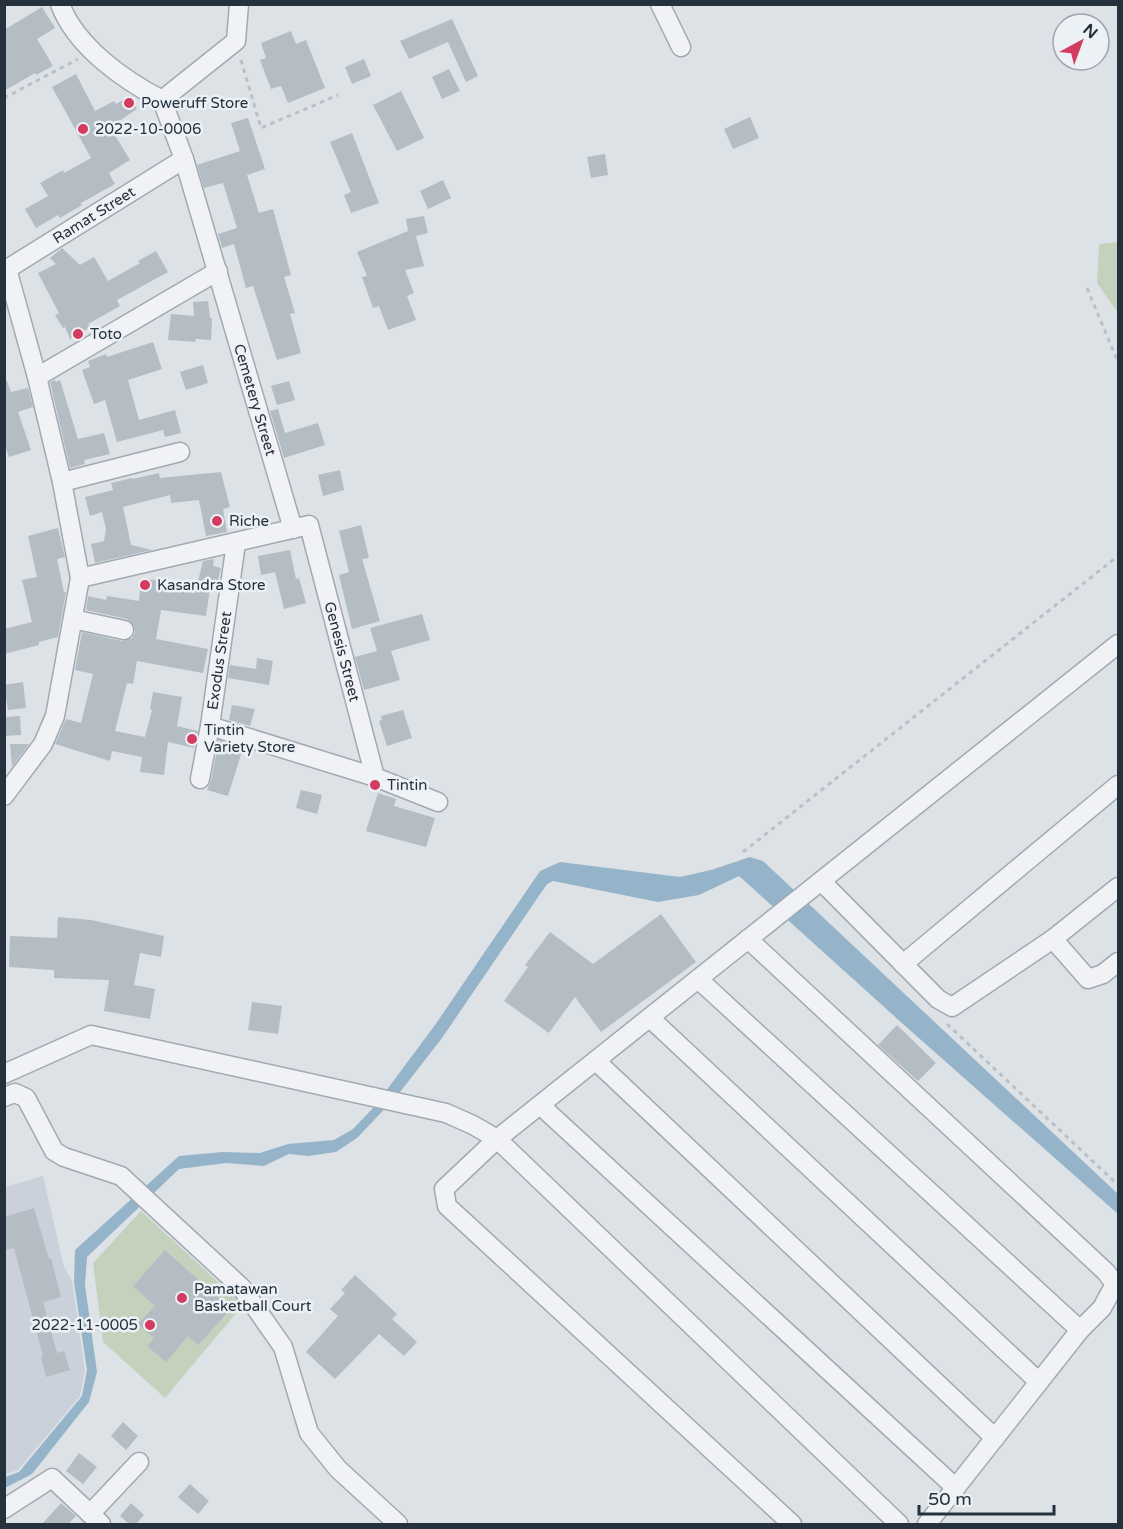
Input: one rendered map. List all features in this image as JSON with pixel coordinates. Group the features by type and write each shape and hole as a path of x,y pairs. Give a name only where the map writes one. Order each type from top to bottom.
{"street":[{"path":"60,4 65,17 93,52 132,84 162,100 236,41 239,4"},
{"path":"660,4 681,47"},
{"name":"Cemetery Street","path":"162,100 184,159 301,527"},
{"name":"Ramat Street","path":"6,270 184,159"},
{"path":"4,796 43,744 55,717 80,578 62,482 37,377 6,270"},
{"path":"37,377 218,271"},
{"path":"62,482 180,452"},
{"path":"80,578 301,527"},
{"name":"Genesis Street","path":"301,527 375,777"},
{"name":"Exodus Street","path":"200,779 210,726 236,543"},
{"path":"73,619 124,630"},
{"path":"792,1524 447,1206 444,1189 496,1139 1119,644"},
{"path":"210,726 375,777 438,802"},
{"path":"903,964 1119,785"},
{"path":"821,882 938,999 952,1007 1053,939 1119,887"},
{"path":"748,939 1106,1272 1115,1284 1102,1308 1080,1330 927,1524"},
{"path":"1053,939 1088,979 1103,974 1119,962"},
{"path":"698,980 1080,1330"},
{"path":"650,1018 1039,1382"},
{"path":"4,1074 91,1035 446,1113 473,1125 496,1139 899,1524"},
{"path":"596,1061 996,1438"},
{"path":"4,1097 15,1093 26,1098 54,1151 64,1157 121,1176 241,1287 283,1347 309,1433 338,1469 398,1524"},
{"path":"540,1105 956,1488"},
{"path":"4,1509 52,1478 96,1519 139,1462"}],"path":[{"path":"236,41 261,128 338,96"},
{"path":"4,98 93,52"},
{"path":"1087,288 1119,362"},
{"path":"743,852 1119,556"},
{"path":"945,1022 1119,1185"}],"shaded area":[{"path":"43,1176 64,1267 72,1280 85,1371 80,1396 18,1470 5,1474 5,1187"}],"green space":[{"path":"1118,242 1118,313 1097,283 1099,244"},
{"path":"141,1211 243,1305 165,1398 103,1342 93,1263"}],"water":[{"path":"750,857 763,861 1118,1194 1118,1214 739,876 699,895 658,902 553,881 547,884 442,1038 397,1096 357,1138 336,1152 308,1156 289,1154 264,1166 226,1163 179,1169 87,1257 85,1285 97,1372 89,1402 32,1474 5,1488 5,1477 19,1472 82,1396 87,1370 74,1282 75,1250 179,1156 223,1152 260,1153 288,1144 334,1140 353,1129 374,1107 435,1025 540,871 560,862 680,877"}],"building":[{"path":"42,7 55,28 37,39 53,66 36,75 35,73 4,91 4,30"},
{"path":"452,19 478,76 466,82 448,42 409,59 400,41"},
{"path":"291,31 296,44 306,40 325,88 288,103 281,86 271,89 260,60 266,58 261,43"},
{"path":"364,59 371,76 352,84 345,67"},
{"path":"449,69 460,91 442,99 432,77"},
{"path":"76,74 95,111 114,101 116,104 130,96 137,109 110,127 130,160 109,173 115,184 60,218 58,215 36,228 25,209 48,196 40,183 91,158 52,87"},
{"path":"401,91 424,138 397,151 373,105"},
{"path":"750,117 759,138 733,149 724,129"},
{"path":"248,118 265,169 247,175 259,213 273,209 291,275 284,277 295,313 290,314 301,353 277,360 253,286 246,288 234,244 222,248 218,234 237,228 223,183 204,188 197,165 240,151 231,123"},
{"path":"352,133 379,203 351,213 344,195 351,192 330,142"},
{"path":"605,154 608,175 591,178 587,157"},
{"path":"443,180 451,198 428,209 420,191"},
{"path":"424,216 428,233 416,236 424,266 405,270 414,293 407,296 416,320 388,330 379,306 373,308 362,277 367,276 357,252 408,231 406,219"},
{"path":"62,248 80,265 94,257 108,281 156,251 168,272 117,300 120,306 88,324 91,327 70,339 65,327 63,328 55,315 59,313 38,273 56,264 50,258"},
{"path":"208,301 210,318 212,318 211,340 195,339 196,342 168,340 171,314 194,316 193,302"},
{"path":"153,342 162,369 128,380 139,420 175,410 181,433 165,437 163,430 117,442 105,400 94,404 82,370 90,367 88,361"},
{"path":"203,365 208,383 186,390 180,372"},
{"path":"55,380 56,382 60,380 78,439 104,433 110,454 84,460 85,464 70,468 50,382"},
{"path":"4,381 7,381 11,392 28,388 33,407 18,412 31,450 9,457 4,443"},
{"path":"289,381 295,400 277,405 271,386"},
{"path":"278,409 285,433 318,423 325,445 284,458 270,411"},
{"path":"340,470 344,490 323,496 318,475"},
{"path":"221,472 230,507 223,509 227,532 206,536 199,500 171,503 170,495 123,507 131,545 152,550 95,563 91,544 104,541 106,529 102,512 90,516 85,497 113,490 111,483 159,473 160,478"},
{"path":"361,525 369,558 362,559 380,621 352,629 339,575 349,572 339,531"},
{"path":"58,528 65,557 57,559 64,592 66,592 58,637 39,642 39,645 4,654 4,629 32,622 22,580 37,577 28,536"},
{"path":"290,550 296,579 299,578 306,603 284,609 275,572 261,575 258,556"},
{"path":"214,559 213,566 221,568 217,584 211,582 206,616 161,610 156,639 208,649 203,673 137,661 133,684 127,683 115,731 145,737 152,710 150,709 153,692 182,697 177,726 198,731 194,748 168,742 164,775 140,772 142,757 112,751 110,761 55,744 66,719 81,723 93,674 75,670 82,632 122,641 132,638 135,633 134,626 127,619 86,610 88,596 106,600 107,596 139,601 141,579 156,580 156,588 195,593 203,561"},
{"path":"422,614 430,640 391,651 400,680 364,690 355,657 377,651 370,628"},
{"path":"257,658 273,661 269,685 228,678 230,665 256,669"},
{"path":"23,682 26,708 8,710 4,685"},
{"path":"232,705 255,709 250,726 229,720"},
{"path":"403,710 412,738 387,746 379,721 382,720 381,716"},
{"path":"20,716 21,735 4,736 4,717"},
{"path":"219,740 243,748 228,796 207,790"},
{"path":"10,744 29,744 12,767"},
{"path":"301,790 322,795 317,814 296,808"},
{"path":"378,793 396,799 394,806 435,818 426,847 366,831"},
{"path":"661,914 696,962 601,1032 575,997 549,1033 504,1001 528,967 525,965 550,932 593,964"},
{"path":"58,917 91,920 164,936 161,957 140,953 134,985 155,989 150,1019 104,1011 109,980 54,978 54,970 9,967 10,936 57,938"},
{"path":"252,1002 282,1006 278,1034 248,1030"},
{"path":"897,1025 936,1063 918,1081 878,1045"},
{"path":"34,1208 61,1297 43,1302 57,1353 64,1351 70,1370 46,1377 41,1357 43,1356 14,1248 4,1250 4,1217"},
{"name":"Pamatawan Basketball Court","path":"165,1250 231,1309 198,1345 188,1336 166,1362 147,1346 154,1338 138,1324 155,1306 133,1286"},
{"path":"355,1275 397,1314 392,1319 417,1342 404,1356 379,1334 335,1379 306,1352 338,1316 330,1309 345,1293 341,1290"},
{"path":"123,1422 138,1436 126,1450 111,1436"},
{"path":"79,1453 97,1467 83,1484 66,1471"},
{"path":"190,1484 209,1501 198,1514 178,1497"},
{"path":"61,1503 76,1516 68,1524 42,1524"},
{"path":"131,1503 144,1515 136,1524 129,1524 120,1516"}],"place":[{"name":"Poweruff Store","path":"129,103"},
{"name":"2022-10-0006","path":"83,129"},
{"name":"Toto","path":"78,334"},
{"name":"Riche","path":"217,521"},
{"name":"Kasandra Store","path":"145,585"},
{"name":"Tintin Variety Store","path":"192,739"},
{"name":"Tintin","path":"375,785"},
{"name":"Pamatawan Basketball Court","path":"182,1298"},
{"name":"2022-11-0005","path":"150,1325"}]}
